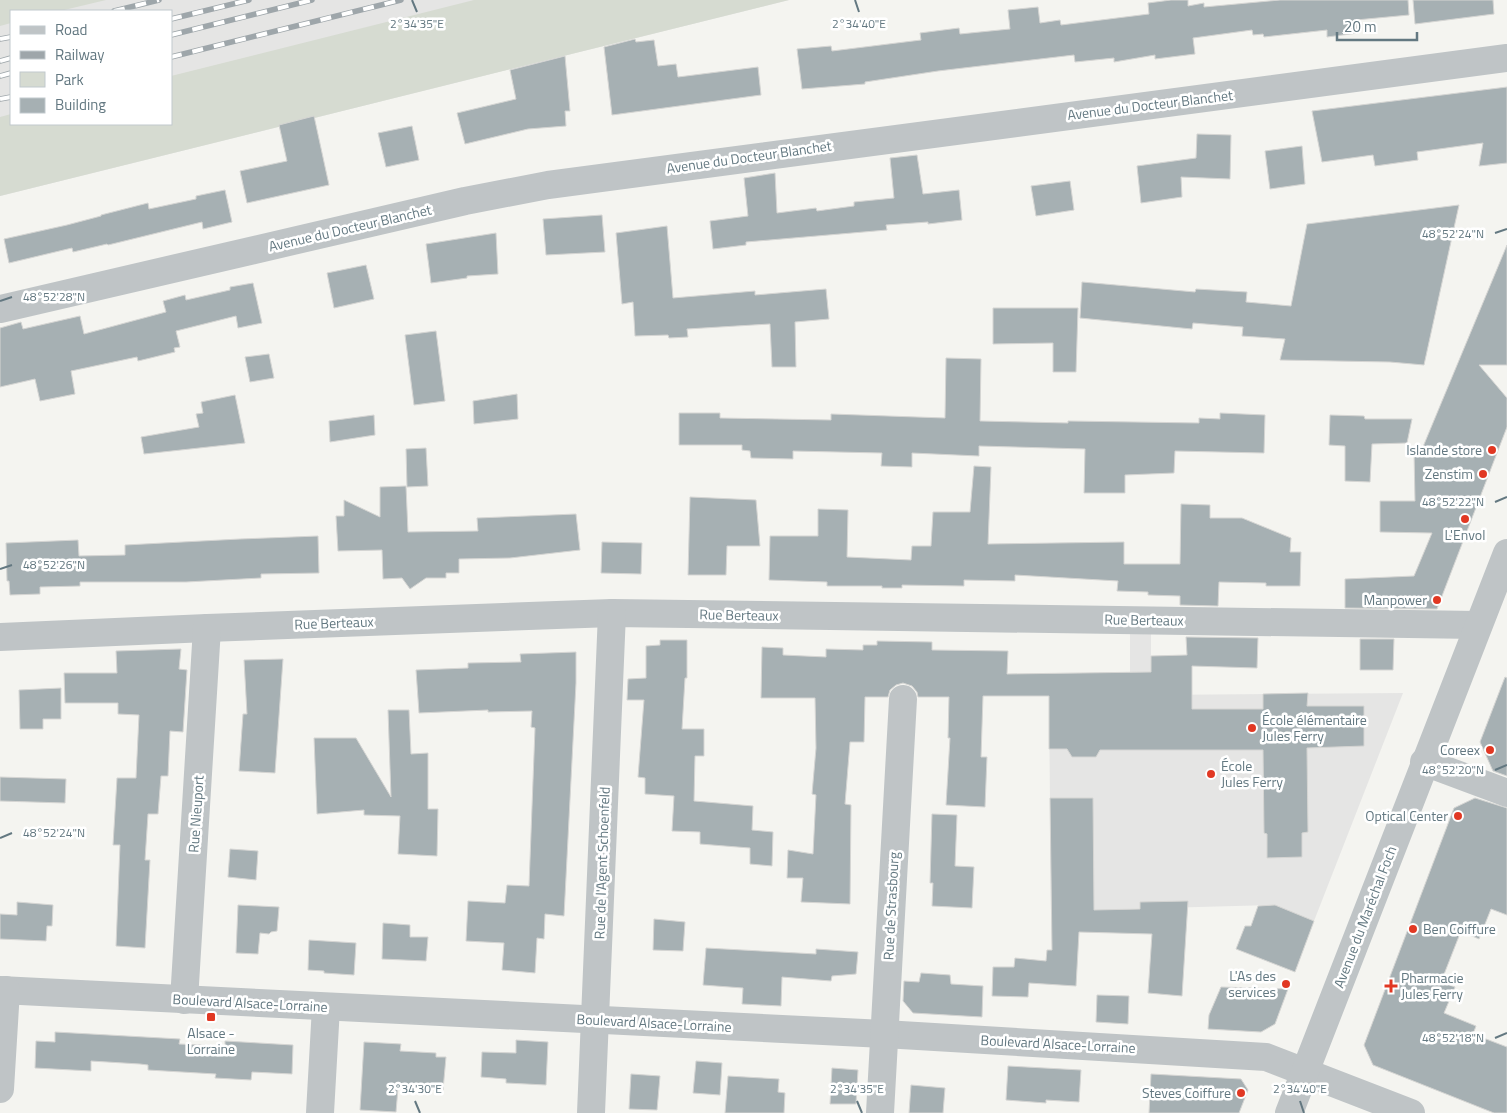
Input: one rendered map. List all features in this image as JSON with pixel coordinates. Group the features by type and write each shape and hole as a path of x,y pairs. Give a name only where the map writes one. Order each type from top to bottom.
{"street":[{"name":"Avenue du Docteur Blanchet","path":"0,309 465,202 548,185 1507,58"},
{"name":"Avenue du Maréchal Foch","path":"1289,1113 1424,762 1507,553"},
{"name":"Rue Berteaux","path":"0,637 612,613 1478,625"},
{"name":"Rue de l'Agent Schoenfeld","path":"591,1113 612,613"},
{"name":"Rue Nieuport","path":"184,1000 207,628"},
{"name":"Rue de Strasbourg","path":"880,1113 903,699"},
{"path":"1424,762 1507,794"},
{"name":"Boulevard Alsace-Lorraine","path":"3,990 884,1034 1266,1057 1411,1113"},
{"path":"0,1089 3,990"},
{"path":"320,1113 326,1007"}],"shaded area":[{"path":"0,0 789,0 0,196"},
{"name":"École Jules Ferry","path":"1130,633 1151,634 1151,695 1403,693 1314,921 1275,905 1051,911 1049,696 1130,695"}],"green space":[{"path":"0,0 106,0 64,10 10,10 10,23 0,26"},
{"path":"474,0 789,0 0,196 0,117 10,114 10,125 172,125 172,76"}],"building":[{"path":"1188,0 1188,6 1204,3 1204,7 1280,0 1408,0 1409,15 1356,20 1358,33 1327,37 1327,30 1264,37 1263,34 1253,35 1252,30 1193,38 1195,54 1155,59 1155,55 1114,62 1114,58 1075,62 1074,55 938,71 865,82 865,84 802,89 797,49 831,46 832,51 921,40 920,33 959,28 960,34 1010,29 1008,10 1038,7 1040,23 1060,20 1061,25 1149,14 1148,3"},
{"path":"1413,0 1493,0 1494,14 1415,24"},
{"path":"635,39 636,42 654,40 658,66 676,64 678,77 758,67 761,95 612,115 604,47"},
{"path":"565,56 570,111 565,111 566,126 528,129 465,144 457,113 516,99 510,70"},
{"path":"1507,87 1507,163 1479,166 1483,143 1417,152 1418,160 1375,166 1373,155 1322,162 1312,111"},
{"path":"314,116 329,185 247,203 240,171 287,161 279,125"},
{"path":"412,126 419,160 386,167 378,133"},
{"path":"1197,134 1231,135 1230,179 1181,177 1182,197 1141,203 1137,166 1196,158"},
{"path":"1302,146 1305,184 1270,189 1265,151"},
{"path":"917,155 923,194 959,190 962,220 928,224 928,222 886,225 887,230 746,242 746,245 713,249 710,221 748,216 744,178 775,173 777,213 816,208 817,211 854,206 854,202 894,198 890,158"},
{"path":"1070,181 1074,210 1036,216 1031,186"},
{"path":"225,190 232,222 203,229 202,222 108,245 73,252 72,248 9,263 4,239 67,225 148,203 149,209 196,199 196,196"},
{"path":"1459,205 1424,365 1390,362 1280,360 1285,339 1242,336 1243,327 1193,323 1192,329 1080,318 1082,282 1195,292 1196,289 1247,292 1246,302 1291,306 1307,224"},
{"path":"602,215 605,252 546,255 543,219"},
{"path":"667,226 673,298 755,291 755,295 826,289 829,319 795,322 796,367 772,367 770,324 687,329 688,337 669,338 668,335 635,336 633,302 622,304 616,233"},
{"path":"496,233 498,274 467,276 467,278 431,283 426,244"},
{"path":"1507,245 1507,365 1479,365 1507,398 1507,427 1437,609 1345,608 1345,579 1414,576 1432,533 1380,532 1380,501 1415,501 1414,452 1420,454"},
{"path":"366,265 374,299 334,308 327,273"},
{"path":"253,283 262,323 238,328 236,316 176,331 180,347 174,348 175,352 138,361 137,357 71,371 75,394 40,401 35,379 0,387 0,328 21,322 23,329 80,316 84,334 166,312 163,301 185,295 186,300 230,290 230,287"},
{"path":"993,308 1078,308 1076,372 1053,372 1053,343 993,344"},
{"path":"436,331 445,401 414,405 405,335"},
{"path":"269,354 274,378 250,382 245,357"},
{"path":"946,358 981,359 980,421 1199,423 1199,418 1220,419 1220,413 1265,415 1264,453 1175,451 1174,473 1125,475 1125,493 1084,493 1085,449 979,446 979,456 912,453 912,467 881,466 882,453 793,451 793,459 751,458 750,451 742,450 742,445 679,445 679,413 720,413 720,418 831,420 831,414 945,418"},
{"path":"517,394 518,419 474,424 473,401"},
{"path":"235,395 245,443 144,454 141,437 199,427 196,414 203,413 201,402"},
{"path":"374,415 375,435 330,442 329,421"},
{"path":"1330,415 1364,416 1365,419 1412,419 1407,443 1372,444 1370,482 1345,481 1345,446 1329,445"},
{"path":"426,448 428,486 407,487 406,449"},
{"path":"974,466 991,467 988,544 1124,542 1124,564 1180,564 1181,504 1210,505 1210,518 1242,518 1291,538 1290,552 1301,552 1300,586 1266,586 1266,583 1219,582 1218,606 1180,605 1180,596 1148,595 1148,592 1117,591 1118,581 1015,575 1015,581 964,580 964,586 902,585 902,588 827,586 827,582 769,580 770,536 818,536 818,509 848,510 847,557 911,560 912,546 931,546 933,512 970,512"},
{"path":"406,486 408,532 478,531 477,518 576,514 580,550 510,558 459,559 459,573 446,573 446,578 426,578 410,589 402,578 383,579 382,550 338,551 336,516 344,516 344,500 380,517 380,487"},
{"path":"690,497 756,500 760,546 727,546 726,575 688,575"},
{"path":"318,536 319,573 261,574 261,578 186,582 80,582 80,586 40,587 40,594 10,595 9,581 7,581 6,543 78,540 79,556 125,555 125,545"},
{"path":"602,542 642,543 641,574 601,573"},
{"path":"1186,637 1258,638 1257,668 1192,666 1192,709 1263,709 1263,694 1308,693 1307,706 1364,706 1364,746 1307,748 1308,832 1302,833 1302,857 1267,858 1267,834 1264,833 1263,750 1100,750 1096,757 1072,757 1067,749 1049,749 1049,696 983,696 981,757 987,757 985,807 946,805 950,738 948,738 949,697 918,697 917,692 912,686 903,683 896,685 890,690 888,697 865,697 864,742 850,742 845,804 851,805 850,904 801,902 803,878 787,878 788,850 813,854 816,795 812,794 816,748 815,698 761,698 762,647 783,648 783,655 826,657 826,649 863,650 863,645 877,645 877,641 932,642 932,650 1008,651 1007,674 1151,672 1151,656 1187,655"},
{"path":"1360,639 1394,639 1393,670 1360,670"},
{"path":"660,640 687,640 687,678 685,678 682,729 704,729 704,756 695,756 694,801 753,806 752,830 773,832 772,866 750,864 750,848 700,844 700,832 672,831 674,796 645,794 645,778 638,777 644,700 627,700 628,679 646,678 646,646 660,645"},
{"path":"181,649 179,669 187,670 183,732 170,731 168,776 161,776 158,814 148,814 145,860 150,860 145,948 116,946 120,845 113,845 117,778 136,778 139,715 118,714 118,703 65,703 64,673 117,673 116,651"},
{"path":"576,652 564,916 545,914 544,939 537,938 535,973 502,970 504,943 466,941 468,901 505,903 507,885 529,886 535,728 531,727 532,711 488,712 488,710 419,713 416,670 468,668 468,663 521,662 520,654"},
{"path":"283,659 275,773 239,771 243,714 247,714 244,660"},
{"path":"1505,677 1507,678 1507,776 1493,771 1480,742"},
{"path":"61,688 61,719 43,719 43,729 20,729 19,690"},
{"path":"388,710 409,710 411,754 428,753 428,809 438,809 437,856 398,854 400,816 364,815 364,810 317,814 314,738 356,738 391,797"},
{"path":"0,777 66,779 65,803 0,801"},
{"path":"1050,798 1093,798 1094,910 1140,909 1140,902 1188,901 1182,996 1148,993 1152,934 1079,932 1076,986 1029,983 1028,997 992,996 993,967 1014,967 1015,958 1046,961 1047,950 1052,950"},
{"path":"1475,798 1507,808 1507,915 1491,909 1479,939 1461,931 1441,982 1455,987 1444,1013 1476,1026 1473,1034 1507,1047 1507,1113 1494,1113 1373,1065 1364,1045 1454,808"},
{"path":"932,814 957,815 955,866 974,867 972,908 932,906 933,883 930,883"},
{"path":"230,849 258,851 256,880 228,877"},
{"path":"17,902 53,905 52,926 47,926 46,941 0,939 0,914 17,915"},
{"path":"238,905 279,907 277,931 269,934 260,933 258,954 236,953"},
{"path":"1275,905 1314,921 1295,972 1236,949 1245,926 1251,926 1258,906"},
{"path":"654,919 685,922 683,951 653,950"},
{"path":"383,923 410,925 410,937 428,937 426,961 382,959"},
{"path":"309,940 356,943 354,975 308,970"},
{"path":"706,948 816,954 816,949 858,952 856,974 832,976 831,981 782,977 781,1006 742,1004 743,988 703,985"},
{"path":"921,973 950,975 951,984 983,986 982,1017 913,1013 903,1001 904,981 919,982"},
{"path":"1221,987 1288,989 1275,1024 1261,1032 1208,1029 1209,1015"},
{"path":"1097,995 1129,996 1128,1024 1096,1022"},
{"path":"55,1032 180,1039 179,1044 225,1046 225,1041 293,1045 292,1074 252,1072 251,1080 215,1078 216,1074 148,1070 148,1065 91,1061 91,1071 35,1068 36,1041 55,1042"},
{"path":"516,1040 548,1042 546,1085 506,1083 506,1079 481,1077 482,1052 516,1053"},
{"path":"364,1042 401,1044 400,1051 436,1053 436,1057 446,1057 443,1090 398,1088 396,1112 360,1110"},
{"path":"696,1061 722,1063 720,1095 693,1093"},
{"path":"1008,1066 1081,1070 1079,1102 1046,1100 1046,1103 1006,1100"},
{"path":"832,1068 858,1070 856,1104 830,1104"},
{"path":"631,1074 660,1076 657,1110 629,1109"},
{"path":"1151,1074 1241,1079 1248,1090 1239,1113 1149,1113"},
{"path":"728,1076 779,1079 778,1092 785,1093 784,1113 725,1113"},
{"path":"911,1085 945,1088 943,1113 909,1113"}],"railway":[{"path":"118,10 159,0"},
{"path":"172,19 249,0"},
{"path":"172,35 312,0"},
{"path":"172,57 401,0"},
{"path":"0,39 10,37"},
{"path":"0,61 10,58"},
{"path":"0,76 10,73"},
{"path":"0,99 10,97"}],"place":[{"name":"Islande store","path":"1492,450"},
{"name":"Zenstim","path":"1483,474"},
{"name":"L'Envol","path":"1465,519"},
{"name":"Manpower","path":"1437,600"},
{"name":"École élémentaire Jules Ferry","path":"1252,728"},
{"name":"Coreex","path":"1490,750"},
{"name":"École Jules Ferry","path":"1211,774"},
{"name":"Optical Center","path":"1458,816"},
{"name":"Ben Coiffure","path":"1413,929"},
{"name":"L'As des services","path":"1286,984"},
{"name":"Pharmacie Jules Ferry","path":"1391,986"},
{"name":"Alsace - Lorraine","path":"211,1017"},
{"name":"Steves Coiffure","path":"1241,1093"}]}
